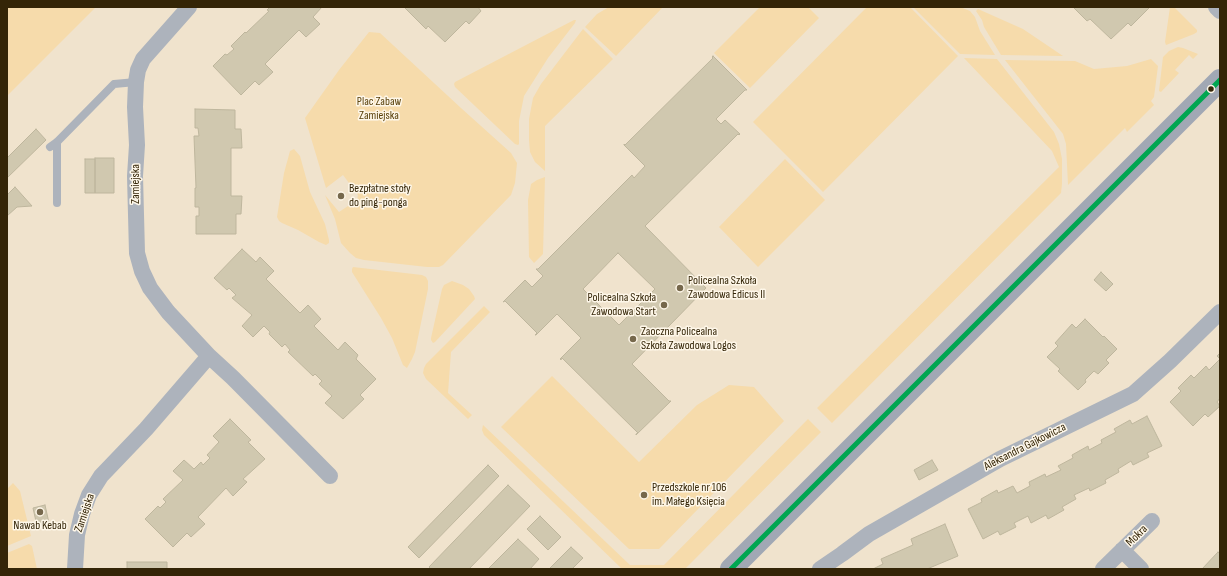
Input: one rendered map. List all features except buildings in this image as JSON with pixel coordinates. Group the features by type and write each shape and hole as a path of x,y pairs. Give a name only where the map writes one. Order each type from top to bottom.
{"street":[{"name":"Zamiejska","path":"189,7 143,59 138,70 135,107 138,145 135,176 137,253 142,271 150,288 168,312 209,356 233,378 330,476"},
{"path":"1216,7 1220,12"},
{"path":"731,569 1220,80"},
{"name":"Aleksandra Gajkowicza","path":"820,569 869,534 1000,459 1133,394 1170,361 1220,312"},
{"name":"Zamiejska","path":"75,569 77,535 82,514 89,495 101,476 146,429 209,356"},
{"name":"Mokra","path":"1103,569 1152,522"},
{"name":"Mokra","path":"1122,550 1141,569"}],"lane":[{"path":"57,203 54,144 114,84 136,82"}],"green space":[{"path":"7,7 96,7 7,96"},
{"path":"609,7 663,7 616,56 585,27 597,14"},
{"path":"760,7 808,7 819,18 750,88 714,53"},
{"path":"867,7 910,7 958,56 823,192 753,122"},
{"path":"913,7 960,7 970,11 975,17 980,31 995,55 960,54"},
{"path":"1170,7 1174,7 1197,30 1197,32 1166,45 1165,42"},
{"path":"978,9 1023,29 1063,56 1001,55 976,11"},
{"path":"576,20 575,23 548,58 524,96 519,121 519,144 515,144 455,87 454,84 455,82"},
{"path":"583,29 613,59 545,126 545,171 535,162 530,152 529,119 533,98 541,84"},
{"name":"Plac Zabaw Zamiejska","path":"369,32 380,33 511,153 517,163 515,183 511,195 443,265 439,267 427,267 356,258 341,243 335,219 325,195 339,212 357,200 358,195 343,175 326,188 305,118 339,70"},
{"path":"1178,47 1198,54 1193,59 1189,55 1175,70 1179,73 1161,92 1159,91 1163,57 1169,51"},
{"path":"964,58 997,59 1054,132 1059,144 1062,159 1061,193 832,423 817,408 1059,167 1052,151"},
{"path":"1151,59 1158,66 1154,97 1151,101 1154,105 1127,132 1125,128 1068,185 1066,144 1063,134 1005,60 1075,61 1094,69 1127,66"},
{"path":"294,149 300,156 310,192 325,224 329,240 329,243 326,245 282,223 277,217 284,173 290,151"},
{"path":"785,159 825,200 758,267 719,227"},
{"path":"545,177 543,254 534,263 529,257 528,200 531,184"},
{"path":"353,267 422,275 426,277 428,281 428,289 415,352 407,368 403,365 392,338 381,318 352,272"},
{"path":"452,281 469,289 475,299 433,343 431,338 442,289 444,285"},
{"path":"484,306 490,312 451,352 448,393 472,415 468,419 426,379 423,373 426,364"},
{"path":"552,376 639,462 697,405 729,385 754,387 784,421 659,549 629,549 501,427"},
{"path":"808,419 821,432 685,569 622,569 484,435 482,430 483,425 630,565 664,565"},
{"path":"13,483 20,491 31,536 7,546 7,489"},
{"path":"29,544 32,546 37,569 7,569 7,553"}],"transit line":[{"path":"731,569 1220,80"}],"place":[{"name":"Bezpłatne stoły do ping-ponga","path":"341,196"},
{"name":"Policealna Szkoła Zawodowa Edicus II","path":"680,288"},
{"name":"Policealna Szkoła Zawodowa Start","path":"664,305"},
{"name":"Zaoczna Policealna Szkoła Zawodowa Logos","path":"633,339"},
{"name":"Przedszkole nr 106 im. Małego Księcia","path":"644,495"},
{"name":"Nawab Kebab","path":"40,512"}]}
